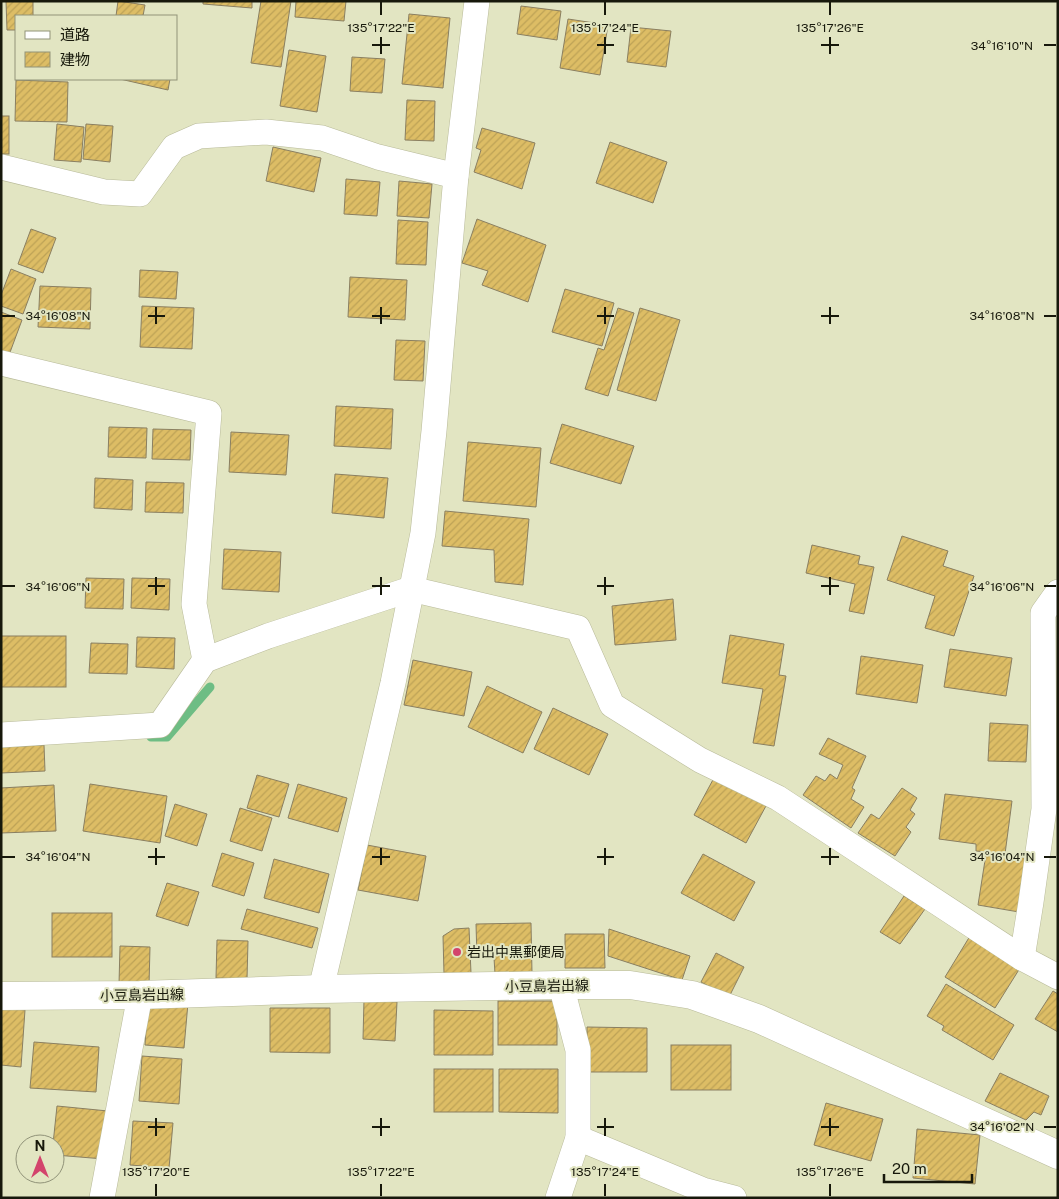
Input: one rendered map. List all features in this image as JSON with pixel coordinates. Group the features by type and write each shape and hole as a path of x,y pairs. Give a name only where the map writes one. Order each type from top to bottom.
{"main road":[{"name":"小豆島岩出線","path":"1,996 630,985 692,995 759,1020 1058,1155"}],"street":[{"path":"320,989 393,683 423,533 456,176 476,1"},
{"path":"1,167 104,192 140,194 174,147 198,136 266,132 322,138 378,158 456,176"},
{"path":"1,364 209,412 194,604 205,660"},
{"path":"1,735 160,725 205,660 268,636 411,589 578,628 612,705 700,760 778,798 1022,958 1058,976"},
{"path":"1022,958 1044,809 1043,613 1058,592"},
{"path":"558,1198 578,1138 578,1050 561,985"},
{"path":"102,1198 140,995"},
{"path":"578,1138 703,1190 734,1198"}],"building":[{"path":"6,1 33,1 33,15 15,15 15,30 7,30"},
{"path":"118,1 145,5 143,15 116,15"},
{"path":"203,1 252,1 252,8 203,4"},
{"path":"261,1 291,1 281,67 251,63"},
{"path":"296,1 346,1 344,21 295,17"},
{"path":"521,6 561,11 557,40 517,34"},
{"path":"409,14 450,18 443,88 402,84"},
{"path":"568,19 608,25 600,75 560,68"},
{"path":"631,27 671,31 666,67 627,62"},
{"path":"289,50 326,56 317,112 280,106"},
{"path":"352,57 385,59 382,93 350,91"},
{"path":"16,80 68,82 67,122 15,121"},
{"path":"124,80 170,80 168,90"},
{"path":"407,100 435,101 434,141 405,140"},
{"path":"1,116 9,116 9,154 1,154"},
{"path":"57,124 84,127 81,162 54,160"},
{"path":"86,124 113,126 110,162 83,159"},
{"path":"482,128 535,143 522,189 474,172 481,150 476,148"},
{"path":"610,142 667,162 653,203 596,183"},
{"path":"273,147 321,158 314,192 266,181"},
{"path":"346,179 380,182 377,216 344,214"},
{"path":"399,181 432,184 429,218 397,216"},
{"path":"477,219 546,245 528,302 482,285 488,271 462,263"},
{"path":"398,220 428,222 426,265 396,264"},
{"path":"31,229 56,238 43,273 18,264"},
{"path":"11,269 36,279 23,314 1,306 1,295"},
{"path":"140,270 178,272 176,299 139,297"},
{"path":"350,277 407,280 405,320 348,317"},
{"path":"40,286 91,288 90,329 38,327"},
{"path":"565,289 614,303 602,346 552,332"},
{"path":"142,306 194,308 192,349 140,347"},
{"path":"618,308 634,313 608,396 585,389 598,348 604,350"},
{"path":"640,308 680,320 656,401 617,390"},
{"path":"1,312 22,320 9,355 1,352"},
{"path":"396,340 425,341 423,381 394,380"},
{"path":"336,406 393,409 391,449 334,446"},
{"path":"562,424 634,446 621,484 550,463"},
{"path":"109,427 147,428 146,458 108,457"},
{"path":"153,429 191,430 190,460 152,459"},
{"path":"231,432 289,435 286,475 229,472"},
{"path":"468,442 541,448 536,507 463,501"},
{"path":"335,474 388,478 384,518 332,513"},
{"path":"95,478 133,480 132,510 94,508"},
{"path":"146,482 184,483 183,513 145,512"},
{"path":"445,511 529,519 523,585 495,582 494,550 442,546"},
{"path":"902,536 948,551 943,566 974,576 954,636 925,628 935,596 887,580"},
{"path":"812,545 860,556 858,564 874,567 864,614 849,611 855,584 806,573"},
{"path":"224,549 281,552 279,592 222,589"},
{"path":"86,578 124,579 123,609 85,608"},
{"path":"132,578 170,579 169,610 131,608"},
{"path":"673,599 676,640 615,645 612,606"},
{"path":"730,635 784,644 779,675 786,676 774,746 753,743 763,689 722,683"},
{"path":"1,636 66,636 66,687 1,687"},
{"path":"137,637 175,638 174,669 136,667"},
{"path":"91,643 128,644 127,674 89,673"},
{"path":"950,649 1012,658 1006,696 944,687"},
{"path":"861,656 923,665 917,703 856,694"},
{"path":"413,660 472,672 464,716 404,705"},
{"path":"487,686 542,712 523,753 468,727"},
{"path":"553,708 608,734 589,775 534,749"},
{"path":"990,723 1028,725 1026,762 988,761"},
{"path":"828,738 866,756 852,788 855,790 851,799 864,807 851,828 803,795 816,776 825,781 830,774 837,779 843,765 819,754"},
{"path":"44,745 45,771 1,773 1,747"},
{"path":"257,775 289,784 279,817 247,808"},
{"path":"715,776 767,804 746,843 694,815"},
{"path":"90,784 167,796 160,843 83,831"},
{"path":"298,784 347,798 338,832 288,818"},
{"path":"54,785 56,831 1,833 1,788"},
{"path":"902,788 917,798 910,810 915,814 906,827 911,832 895,856 858,833 871,814 879,819"},
{"path":"945,794 1012,801 1005,854 976,851 976,844 939,839"},
{"path":"175,804 207,814 197,846 165,836"},
{"path":"240,808 272,818 262,851 230,841"},
{"path":"367,845 426,856 418,901 358,890"},
{"path":"222,853 254,863 244,896 212,886"},
{"path":"703,854 755,882 734,921 681,893"},
{"path":"986,854 1026,858 1019,912 978,905"},
{"path":"274,859 329,874 319,913 264,898"},
{"path":"167,883 199,892 188,926 156,916"},
{"path":"904,896 925,909 900,944 880,932"},
{"path":"247,909 318,928 312,948 241,929"},
{"path":"52,913 112,913 112,957 52,957"},
{"path":"531,923 532,973 495,974 494,958 477,958 476,924"},
{"path":"469,928 471,973 444,974 443,936 454,929"},
{"path":"609,929 690,956 682,980 608,956"},
{"path":"565,934 604,934 605,968 565,968"},
{"path":"970,936 1020,968 995,1008 945,977"},
{"path":"217,940 248,941 247,979 216,978"},
{"path":"120,946 150,947 149,985 119,984"},
{"path":"716,953 744,967 729,997 701,982"},
{"path":"946,984 1014,1025 993,1060 942,1030 944,1026 927,1016"},
{"path":"1053,991 1058,994 1058,1032 1035,1019"},
{"path":"148,1000 188,1003 184,1048 145,1045"},
{"path":"364,1000 397,1002 395,1041 363,1039"},
{"path":"498,1001 557,1001 557,1045 498,1045"},
{"path":"1,1008 25,1010 21,1067 1,1065"},
{"path":"270,1008 330,1008 330,1053 270,1052"},
{"path":"434,1010 493,1011 493,1055 434,1055"},
{"path":"587,1027 647,1028 647,1072 587,1072"},
{"path":"34,1042 99,1047 96,1092 30,1088"},
{"path":"671,1045 731,1045 731,1090 671,1090"},
{"path":"142,1056 182,1059 179,1104 139,1101"},
{"path":"434,1069 493,1069 493,1112 434,1112"},
{"path":"499,1069 558,1069 558,1113 499,1112"},
{"path":"1000,1073 1049,1096 1041,1115 1034,1112 1026,1120 985,1101"},
{"path":"826,1103 883,1119 871,1161 814,1145"},
{"path":"57,1106 108,1111 104,1159 65,1156 65,1134 54,1134"},
{"path":"133,1121 173,1123 169,1168 130,1165"},
{"path":"917,1129 980,1135 975,1184 913,1178"}],"waterway":[{"path":"151,737 167,737 210,687"}],"place":[{"name":"岩出中黒郵便局","path":"457,952"}]}
